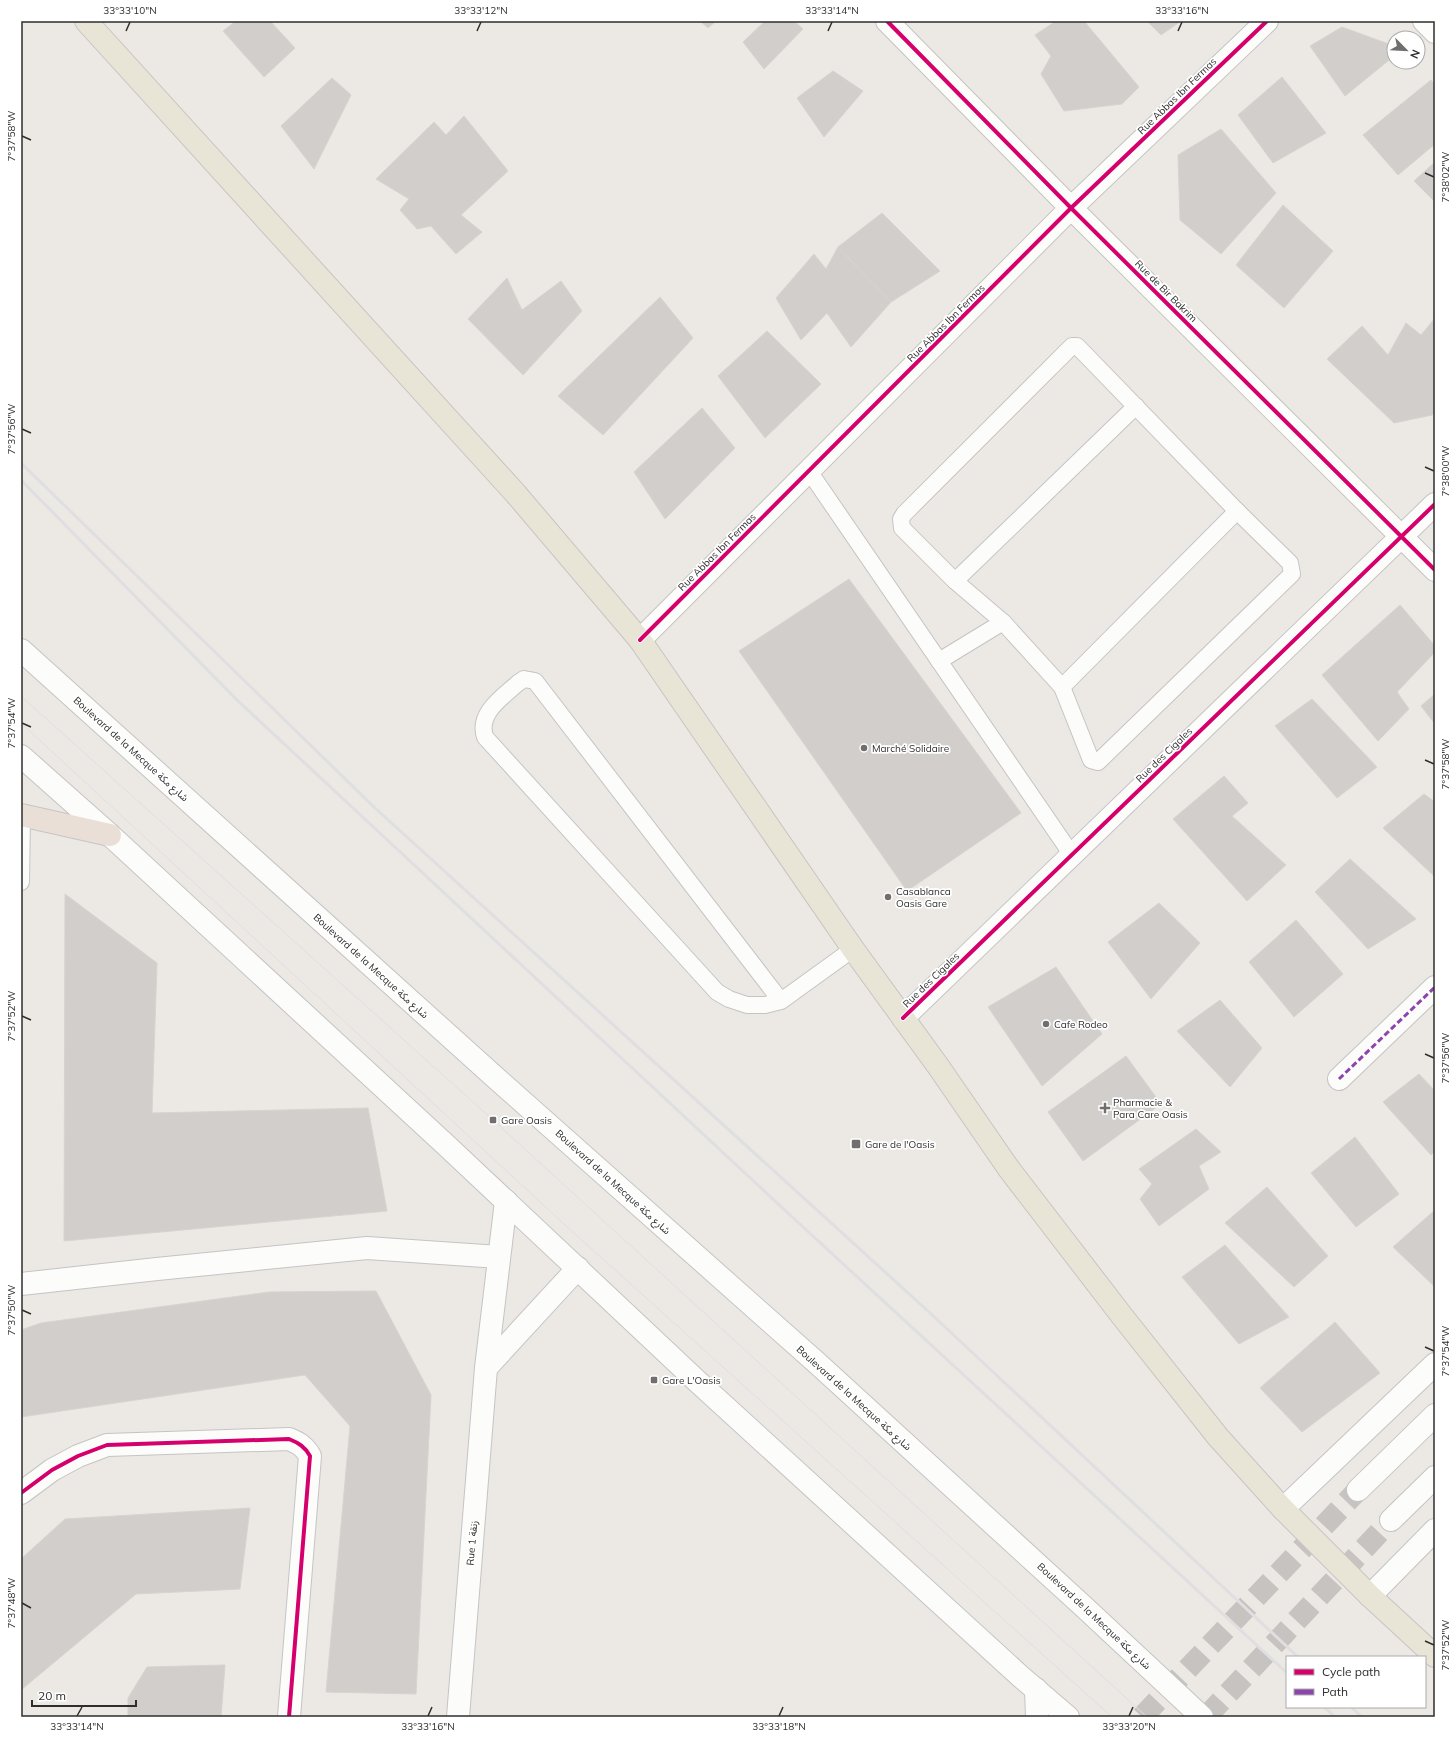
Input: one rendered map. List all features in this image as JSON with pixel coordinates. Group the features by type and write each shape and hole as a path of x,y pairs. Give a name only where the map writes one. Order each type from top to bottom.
{"highway":[{"path":"22,815 110,835"}],"main road":[{"path":"86,21 516,494 640,640 853,949 1009,1169 1117,1310 1218,1438 1283,1509 1370,1596 1435,1656"}],"street":[{"name":"Rue de Bir Bakrim","path":"887,21 1071,208 1435,570"},
{"name":"Rue Abbas Ibn Fermas","path":"640,640 1071,208 1267,21"},
{"path":"1424,21 1435,32"},
{"name":"Rue des Cigales","path":"903,1018 1435,504"},
{"name":"Boulevard de la Mecque شارع مكة","path":"21,650 508,1090 823,1369 1083,1606 1202,1717"},
{"path":"21,756 110,835 506,1201 704,1387 1068,1717"},
{"path":"1338,1079 1435,987"},
{"name":"Rue 1 زنقة","path":"458,1717 486,1368 506,1201"},
{"path":"21,1284 158,1268 367,1248 499,1258"},
{"path":"486,1368 578,1268"},
{"path":"1283,1509 1435,1364"},
{"path":"1358,1490 1435,1415"},
{"path":"21,1493 52,1470 78,1456 107,1445 289,1439 300,1444 306,1449 310,1456 289,1717"},
{"path":"1391,1520 1435,1477"},
{"path":"1370,1596 1435,1530"},
{"path":"1036,1689 1037,1717"}],"lane":[{"path":"1072,346 1077,346 1136,406 1237,511 1290,563 1292,574 1098,762 1091,760 1062,687 1003,622 955,581 902,528 901,519 904,514 1072,346"},
{"path":"955,581 1136,406"},
{"path":"809,471 1072,855"},
{"path":"1062,687 1237,511"},
{"path":"939,661 1003,622"},
{"path":"781,1001 535,681 524,678 486,713 482,729 484,737 717,992 729,999 747,1005 764,1005 781,1001 853,949"},
{"path":"21,882 22,815"}],"building":[{"path":"236,21 270,21 295,48 264,77 223,31"},
{"path":"700,21 716,21 708,28"},
{"path":"765,21 794,21 803,29 764,69 743,42"},
{"path":"1056,21 1084,21 1139,87 1122,104 1064,111 1041,74 1051,56 1035,35"},
{"path":"1147,21 1181,21 1161,35"},
{"path":"1342,27 1386,43 1386,63 1345,96 1310,46"},
{"path":"833,71 863,91 824,137 797,98"},
{"path":"1282,77 1326,133 1273,163 1238,115"},
{"path":"332,78 351,95 314,169 281,126"},
{"path":"1431,80 1435,85 1435,144 1398,175 1363,135"},
{"path":"464,116 508,171 461,215 482,232 456,254 431,226 417,229 400,210 409,199 376,179 434,122 446,135"},
{"path":"1221,129 1276,193 1221,254 1180,220 1178,155"},
{"path":"1435,162 1435,202 1414,181"},
{"path":"1283,205 1333,251 1284,308 1236,265"},
{"path":"882,213 940,271 891,302 838,247"},
{"path":"838,247 891,302 851,347 827,313 801,340 776,298 814,254 826,269"},
{"path":"507,278 522,310 561,281 582,311 523,375 468,319"},
{"path":"660,297 693,338 603,435 558,396"},
{"path":"1435,318 1435,413 1432,415 1394,423 1327,359 1362,326 1388,355 1406,323 1421,335"},
{"path":"767,331 821,384 765,438 718,376"},
{"path":"702,408 735,448 665,519 634,472"},
{"path":"849,579 1021,813 907,891 739,651"},
{"path":"1400,605 1435,646 1435,652 1397,692 1409,709 1378,741 1322,675"},
{"path":"1435,694 1435,724 1421,706"},
{"path":"1312,699 1377,767 1337,798 1275,726"},
{"path":"1224,776 1248,803 1232,816 1286,865 1247,901 1173,819"},
{"path":"1424,794 1435,802 1435,877 1383,828"},
{"path":"1350,859 1416,919 1368,949 1315,892"},
{"path":"65,894 157,963 152,1113 368,1108 387,1211 64,1241"},
{"path":"1159,903 1200,943 1151,999 1108,942"},
{"path":"1296,920 1343,974 1294,1017 1249,962"},
{"path":"1056,967 1102,1034 1042,1086 988,1007"},
{"path":"1220,1000 1262,1048 1230,1087 1177,1031"},
{"path":"1126,1056 1161,1104 1083,1161 1048,1112"},
{"path":"1419,1074 1435,1091 1435,1151 1431,1155 1383,1102"},
{"path":"1196,1129 1221,1152 1199,1166 1209,1189 1159,1226 1140,1199 1152,1184 1139,1169"},
{"path":"1355,1137 1399,1194 1356,1227 1311,1173"},
{"path":"1267,1187 1328,1256 1294,1287 1225,1223"},
{"path":"1435,1210 1435,1287 1393,1247"},
{"path":"1225,1245 1289,1317 1239,1344 1182,1277"},
{"path":"376,1291 431,1395 416,1694 326,1692 350,1426 305,1375 21,1417 21,1330 41,1323 269,1292"},
{"path":"1335,1322 1380,1373 1302,1432 1260,1388"},
{"path":"250,1508 240,1589 136,1594 21,1690 21,1559 65,1519"},
{"path":"225,1665 221,1717 128,1717 128,1698 147,1667"}],"tunnel":[{"path":"1142,1717 1358,1490"},
{"path":"1206,1717 1391,1520"}],"tram line":[{"path":"21,696 493,1120 1147,1717"},
{"path":"21,723 564,1224 1112,1717"}],"railway":[{"path":"21,463 375,808 929,1312 1297,1656"},
{"path":"21,480 237,700 789,1214 1286,1672"},
{"path":"1325,1708 1335,1717"},
{"path":"1352,1708 1362,1717"}],"marked path":[{"path":"1339,1079 1435,987"}],"cycle path":[{"path":"887,21 1071,208 1435,570"},
{"path":"640,640 1071,208 1267,21"},
{"path":"903,1018 1435,504"},
{"path":"21,1493 52,1470 78,1456 107,1445 289,1439 296,1442 306,1450 310,1456 289,1717"}],"place":[{"name":"Marché Solidaire","path":"864,748"},
{"name":"Casablanca Oasis Gare","path":"888,897"},
{"name":"Cafe Rodeo","path":"1046,1024"},
{"name":"Pharmacie & Para Care Oasis","path":"1105,1108"},
{"name":"Gare Oasis","path":"493,1120"},
{"name":"Gare de l'Oasis","path":"856,1144"},
{"name":"Gare L'Oasis","path":"654,1380"}]}
